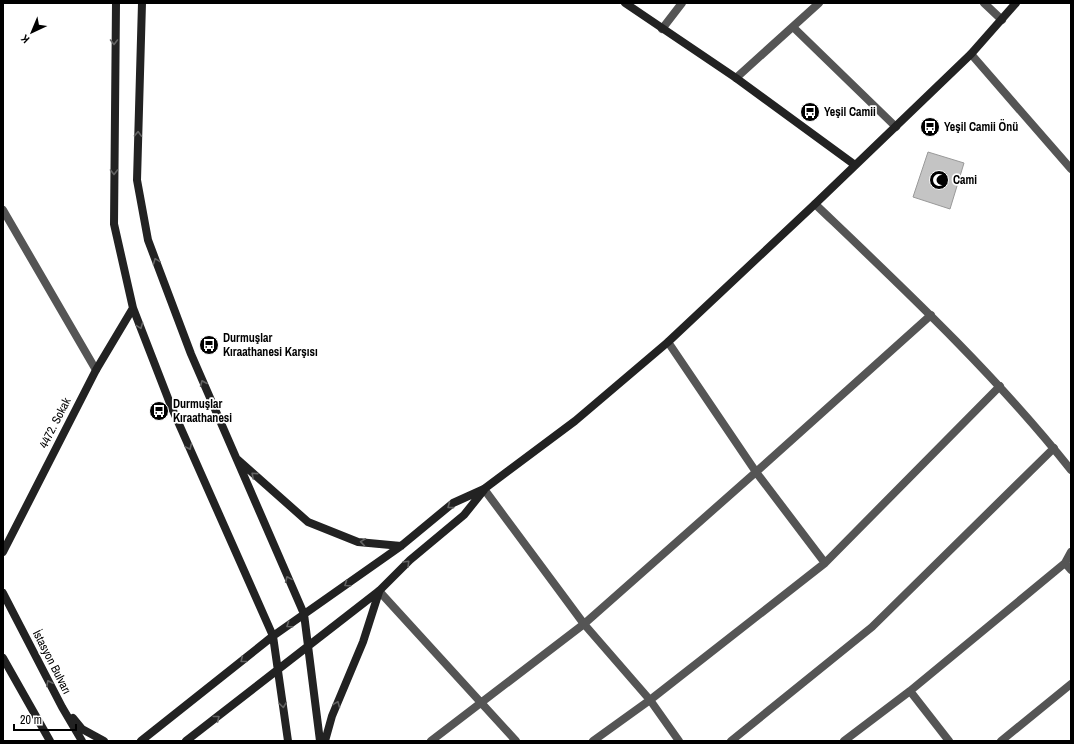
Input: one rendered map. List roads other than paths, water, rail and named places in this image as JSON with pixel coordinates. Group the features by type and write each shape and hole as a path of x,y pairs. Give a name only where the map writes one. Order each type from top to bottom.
{"street":[{"path":"116,3 114,29 114,224 133,308 171,406 273,636 279,668 288,741"},
{"path":"142,3 137,180 148,240 191,354 234,457 304,614 320,741"},
{"path":"625,3 736,78 855,165"},
{"path":"662,29 682,3"},
{"path":"736,78 819,3"},
{"path":"984,3 1002,20"},
{"path":"140,741 273,636 401,546 453,503 484,489 575,421 668,342 815,204 971,54 1016,3"},
{"path":"793,27 896,127"},
{"path":"971,54 1071,169"},
{"path":"815,204 931,315 1000,386 1054,448 1071,470"},
{"path":"3,210 96,370"},
{"name":"4472. Sokak","path":"3,552 96,370 133,308"},
{"path":"431,741 584,624 931,315"},
{"path":"668,342 756,472 826,563"},
{"path":"593,741 650,700 826,563 1000,386"},
{"path":"731,741 872,627 1054,448"},
{"path":"234,457 308,522 358,542 401,546"},
{"path":"186,741 379,591 410,560 464,515 484,489"},
{"path":"484,489 584,624 650,700 679,741"},
{"path":"844,741 910,691 1065,563 1071,552"},
{"path":"1065,563 1071,570"},
{"path":"379,591 516,741"},
{"path":"325,741 332,716 363,642 379,591"},
{"name":"İstasyon Bulvarı","path":"3,593 62,707 82,741"},
{"path":"3,658 50,741"},
{"path":"1001,741 1071,684"},
{"path":"910,691 949,741"},
{"path":"62,707 82,729 104,741"}],"place":[{"name":"Yeşil Camii","path":"810,112"},
{"name":"Yeşil Camii Önü","path":"930,127"},
{"name":"Cami","path":"939,180"},
{"name":"Durmuşlar Kıraathanesi Karşısı","path":"209,345"},
{"name":"Durmuşlar Kıraathanesi","path":"159,411"}]}
